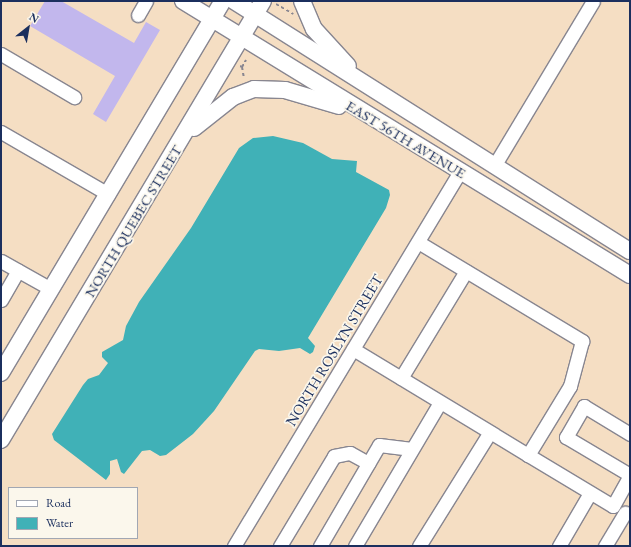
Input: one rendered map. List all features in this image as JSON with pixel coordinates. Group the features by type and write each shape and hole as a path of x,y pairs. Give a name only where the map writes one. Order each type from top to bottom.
{"main road":[{"name":"EAST 56TH AVENUE","path":"183,1 630,275"},
{"path":"1,372 223,1"},
{"name":"EAST 56TH AVENUE","path":"234,1 264,6 377,93 630,251"},
{"name":"NORTH QUEBEC STREET","path":"1,440 182,140 240,37 264,6"},
{"path":"299,7 320,38 377,93"},
{"path":"182,140 214,110 233,97 254,89 290,91 366,114"}],"street":[{"path":"138,15 146,1"},
{"path":"494,166 592,1"},
{"path":"1,54 74,97"},
{"path":"1,132 108,194"},
{"name":"NORTH ROSLYN STREET","path":"234,546 460,172"},
{"path":"418,242 582,341 570,386 528,455"},
{"path":"1,261 51,289"},
{"path":"1,300 18,271"},
{"path":"401,378 466,271"},
{"path":"353,348 627,515 605,546"},
{"path":"355,546 440,402"},
{"path":"613,506 630,475 566,437 584,406 630,434"},
{"path":"419,546 490,432"},
{"path":"320,546 379,445 412,449"},
{"path":"280,546 334,456 350,453 368,463"},
{"path":"559,546 590,493"}],"path":[{"path":"264,6 292,14 299,7"},
{"path":"244,78 242,67 246,60"},
{"path":"237,65 242,67"}],"water":[{"path":"273,136 303,143 332,159 357,161 356,172 389,190 390,195 386,208 308,338 315,346 313,352 310,354 300,348 279,351 259,349 255,351 214,411 193,434 166,455 160,456 150,450 142,451 124,474 121,472 117,459 110,461 110,474 106,480 54,440 52,434 83,385 88,379 99,375 108,363 102,357 102,352 123,340 126,326 139,302 191,228 239,148 253,138"}],"building":[{"path":"45,1 61,1 134,43 146,22 160,30 106,122 93,114 115,76 30,26"}]}
